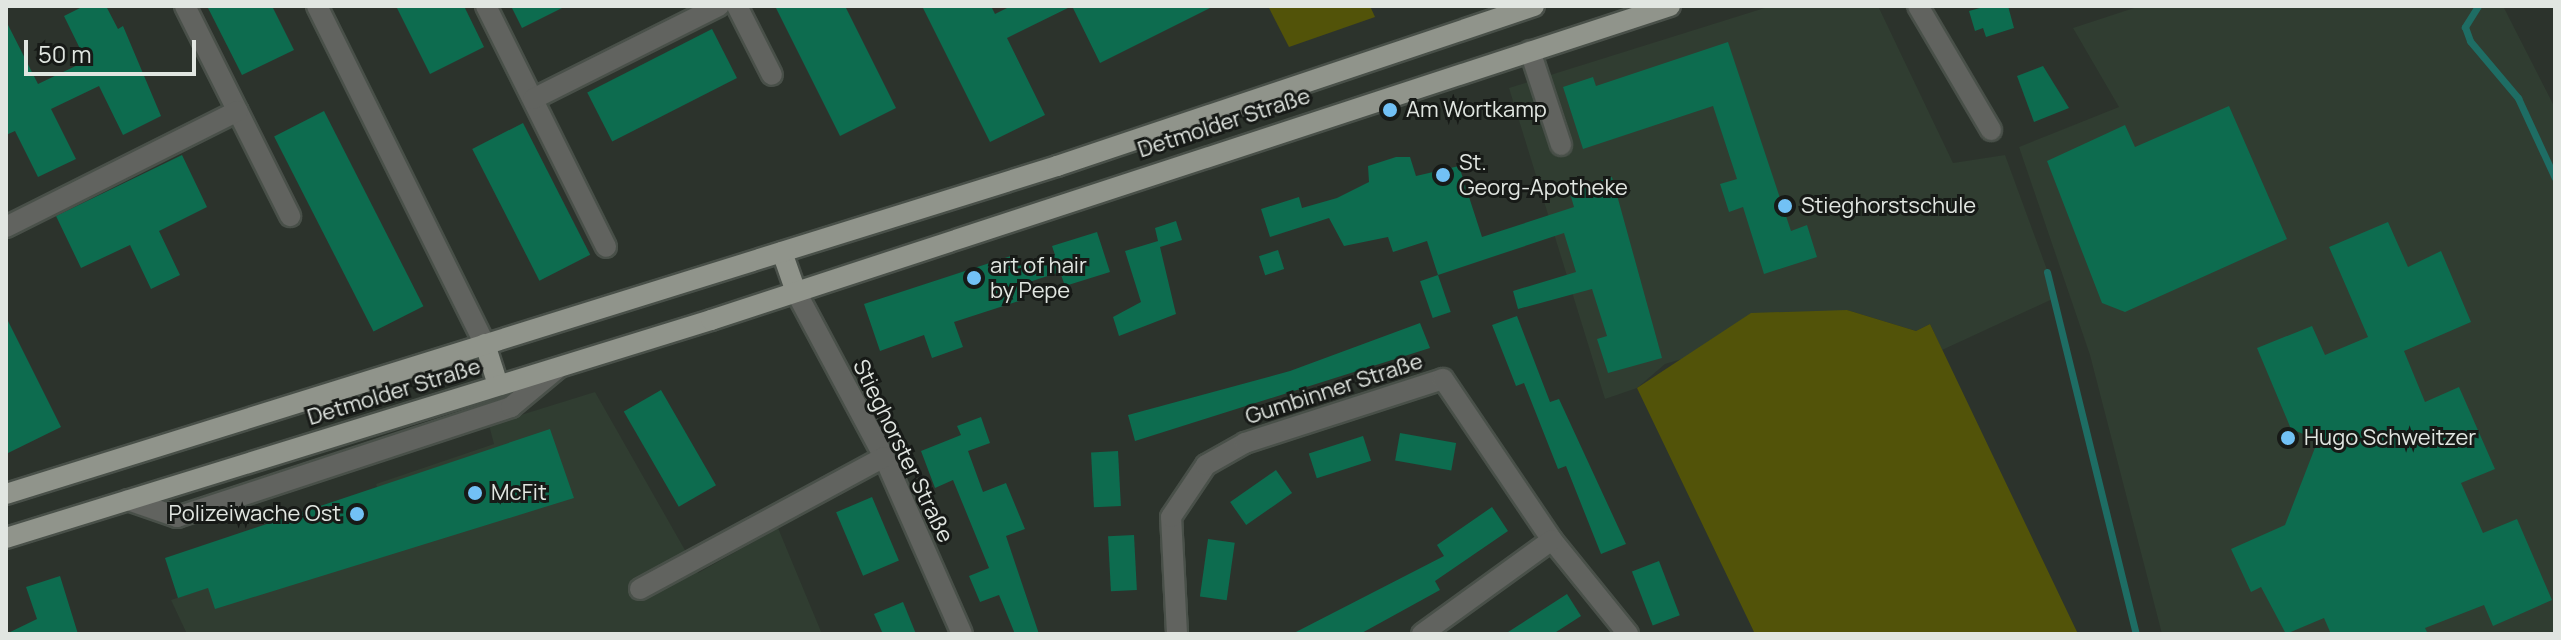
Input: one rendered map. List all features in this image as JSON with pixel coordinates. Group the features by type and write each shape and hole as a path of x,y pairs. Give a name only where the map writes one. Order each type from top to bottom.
{"main road":[{"name":"Detmolder Straße","path":"6,494 782,252 1534,6"},
{"name":"Detmolder Straße","path":"6,538 796,292 1670,6"},
{"path":"782,252 796,292"},
{"path":"485,344 498,385"}],"street":[{"path":"185,6 290,216"},
{"path":"317,6 485,344"},
{"path":"486,6 606,247"},
{"path":"533,99 719,6"},
{"path":"737,6 772,75"},
{"path":"1918,6 1991,130"},
{"path":"1530,51 1561,145"},
{"path":"6,227 238,111"},
{"name":"Stieghorster Straße","path":"796,292 884,457 962,634"},
{"path":"128,500 177,517 511,407 558,368"},
{"name":"Gumbinner Straße","path":"1177,634 1171,517 1206,465 1245,443 1443,379 1552,540 1628,634"},
{"path":"640,589 884,457"},
{"path":"1422,634 1552,540"}],"shaded area":[{"path":"1268,6 1370,6 1375,17 1289,47"},
{"name":"Stieghorstschule","path":"1771,6 1878,6 1953,163 2005,155 2057,297 1942,350 1930,324 1916,331 1847,310 1665,364 1637,388 1605,399 1509,88"},
{"path":"2140,6 2503,6 2555,108 2555,634 2162,634 2090,355 2019,147 2119,107 2073,28"},
{"path":"1847,310 1916,331 1930,324 2078,634 1755,634 1637,388 1751,313"},
{"path":"595,392 698,573 778,528 822,634 187,634 171,600 389,527 376,484 494,444 489,425"}],"building":[{"path":"84,6 106,6 118,29 123,26 161,116 123,135 99,86 51,109 76,159 38,177 15,131 6,135 6,21 38,84 86,61 64,16"},
{"path":"207,6 272,6 294,50 242,75"},
{"path":"396,6 464,6 484,47 430,74"},
{"path":"511,6 566,6 522,28"},
{"path":"775,6 845,6 896,108 840,136"},
{"path":"922,6 991,6 995,14 1011,6 1072,6 1007,38 1045,115 990,142"},
{"path":"1072,6 1214,6 1100,63"},
{"path":"1987,6 2008,6 2014,28 1986,37 1983,28 1975,31 1969,11"},
{"path":"712,29 737,78 612,142 587,93"},
{"path":"1728,42 1791,231 1807,225 1817,257 1764,274 1743,207 1729,212 1720,184 1737,179 1713,106 1583,149 1563,87 1593,77 1596,86"},
{"path":"2043,66 2069,108 2034,122 2017,76"},
{"path":"2229,106 2287,239 2125,312 2102,303 2047,161 2125,125 2135,147"},
{"path":"324,111 423,306 374,332 274,136"},
{"path":"523,123 590,255 539,281 472,149"},
{"path":"182,155 207,207 159,231 180,275 151,289 130,245 81,268 56,216"},
{"path":"1396,157 1410,157 1416,176 1459,166 1482,237 1574,207 1569,190 1612,177 1662,358 1608,373 1597,339 1607,336 1592,289 1518,309 1513,291 1576,272 1564,233 1438,275 1427,241 1393,252 1388,237 1344,246 1329,218 1270,237 1261,209 1299,197 1302,208 1337,198 1369,182 1368,166"},
{"path":"1176,221 1182,240 1160,247 1176,314 1119,336 1113,317 1141,302 1125,251 1158,241 1155,228"},
{"path":"2388,222 2408,267 2441,251 2471,322 2404,351 2425,402 2459,387 2495,469 2461,483 2483,533 2517,519 2552,600 2493,626 2484,605 2425,628 2428,634 2331,634 2324,618 2286,634 2261,587 2251,592 2231,549 2285,525 2318,440 2291,429 2257,348 2312,326 2325,355 2368,337 2329,247"},
{"path":"1097,232 1110,272 1065,286 1060,272 1020,285 1025,299 954,322 963,347 932,358 924,335 880,351 864,304 1011,256 1014,267 1055,255 1052,246"},
{"path":"1278,250 1284,269 1265,275 1259,256"},
{"path":"1438,275 1451,312 1433,318 1420,281"},
{"path":"1517,316 1550,402 1559,399 1626,544 1601,554 1566,466 1558,469 1524,383 1516,386 1492,325"},
{"path":"6,317 61,427 6,454"},
{"path":"1420,323 1430,348 1135,441 1128,415 1290,371"},
{"path":"661,390 716,485 679,507 624,412"},
{"path":"981,417 990,443 968,451 983,492 1006,483 1025,529 1006,536 1039,634 1015,634 999,595 980,602 969,576 989,568 953,480 935,488 921,451 961,435 957,426"},
{"path":"550,429 574,498 215,609 208,588 178,598 165,558"},
{"path":"1400,433 1456,443 1451,470 1395,461"},
{"path":"1363,436 1371,461 1317,478 1309,454"},
{"path":"1118,451 1121,506 1094,507 1091,452"},
{"path":"1276,470 1292,493 1246,525 1230,502"},
{"path":"872,497 899,561 863,576 836,512"},
{"path":"1492,507 1508,531 1435,581 1440,590 1360,634 1292,634 1444,556 1437,545"},
{"path":"1134,535 1137,590 1111,591 1108,536"},
{"path":"1208,539 1235,543 1227,600 1200,596"},
{"path":"1659,561 1680,615 1653,626 1632,571"},
{"path":"60,576 78,634 6,634 37,619 26,587"},
{"path":"1567,594 1581,616 1553,634 1505,634"},
{"path":"903,602 916,634 883,634 874,614"}],"waterway":[{"path":"2478,6 2465,27 2470,41 2518,98 2555,178"},
{"path":"2047,272 2136,634"}],"place":[{"name":"Am Wortkamp","path":"1390,110"},
{"name":"St. Georg-Apotheke","path":"1443,175"},
{"name":"Stieghorstschule","path":"1785,206"},
{"name":"art of hair by Pepe","path":"974,278"},
{"name":"Hugo Schweitzer","path":"2288,438"},
{"name":"McFit","path":"475,493"},
{"name":"Polizeiwache Ost","path":"357,514"}]}
